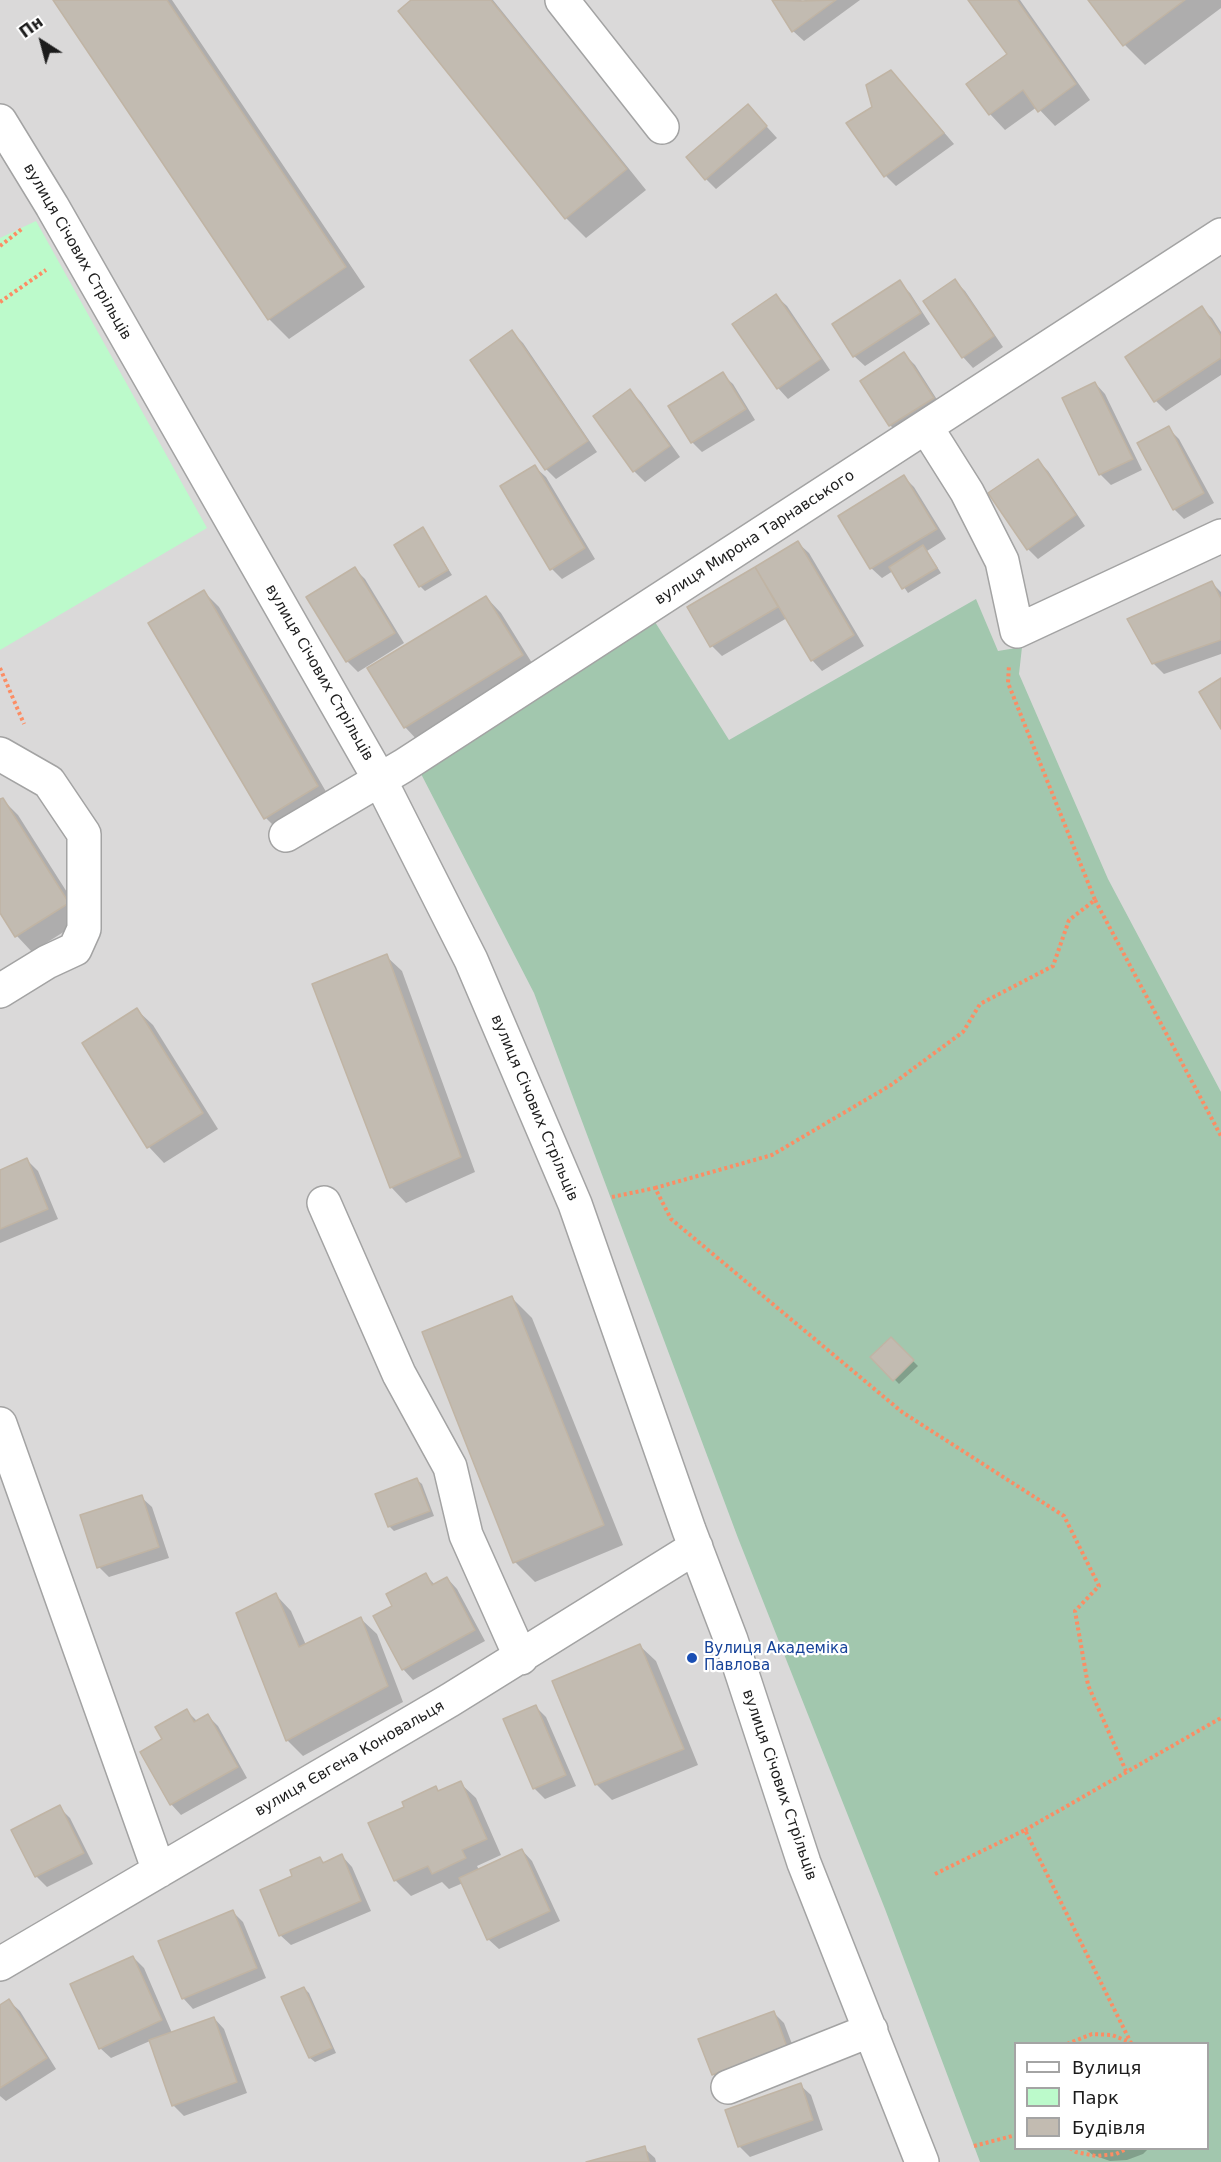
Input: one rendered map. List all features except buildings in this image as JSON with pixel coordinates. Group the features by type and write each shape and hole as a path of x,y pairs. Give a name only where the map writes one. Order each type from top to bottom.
{"street":[{"path":"562,0 662,127"},
{"name":"вулиця Січових Стрільців","path":"0,121 380,780 471,960 575,1204 731,1640 804,1863 922,2162"},
{"name":"вулиця Мирона Тарнавського","path":"286,835 380,780 1221,235"},
{"path":"926,427 967,492 1002,561 1013,640 1221,536"},
{"path":"0,754 49,782 84,834 84,929 75,949 47,962 0,992"},
{"path":"324,1203 399,1374 450,1467 466,1535 521,1658"},
{"path":"0,1424 159,1871"},
{"name":"вулиця Євгена Коновальця","path":"0,1964 521,1658 696,1547"},
{"path":"728,2086 871,2030"}],"path":[{"path":"0,302 36,276 77,252"},
{"path":"1013,640 1008,683 1095,900 1221,1136"},
{"path":"604,1199 655,1188 772,1155 891,1085 963,1032 980,1004 1053,966 1069,920 1095,900"},
{"path":"655,1188 671,1219 902,1412 1064,1516 1099,1586 1075,1611 1088,1685 1126,1771"},
{"path":"935,1874 1024,1830 1221,1718"},
{"path":"1024,1830 1130,2042"},
{"path":"1070,2042 1092,2034 1112,2035 1129,2042"},
{"path":"974,2146 1014,2135"},
{"path":"1073,2150 1096,2156 1116,2154 1124,2150"}],"shaded area":[{"path":"0,0 1221,0 1221,2162 0,2162"}],"green space":[{"path":"36,221 207,528 0,650 0,238"},
{"path":"976,599 998,651 1022,647 1019,674 1108,879 1221,1092 1221,2162 980,2162 885,1909 738,1538 534,993 418,768 655,622 729,740"}],"place":[{"name":"Вулиця Академіка Павлова","path":"692,1658"}]}
